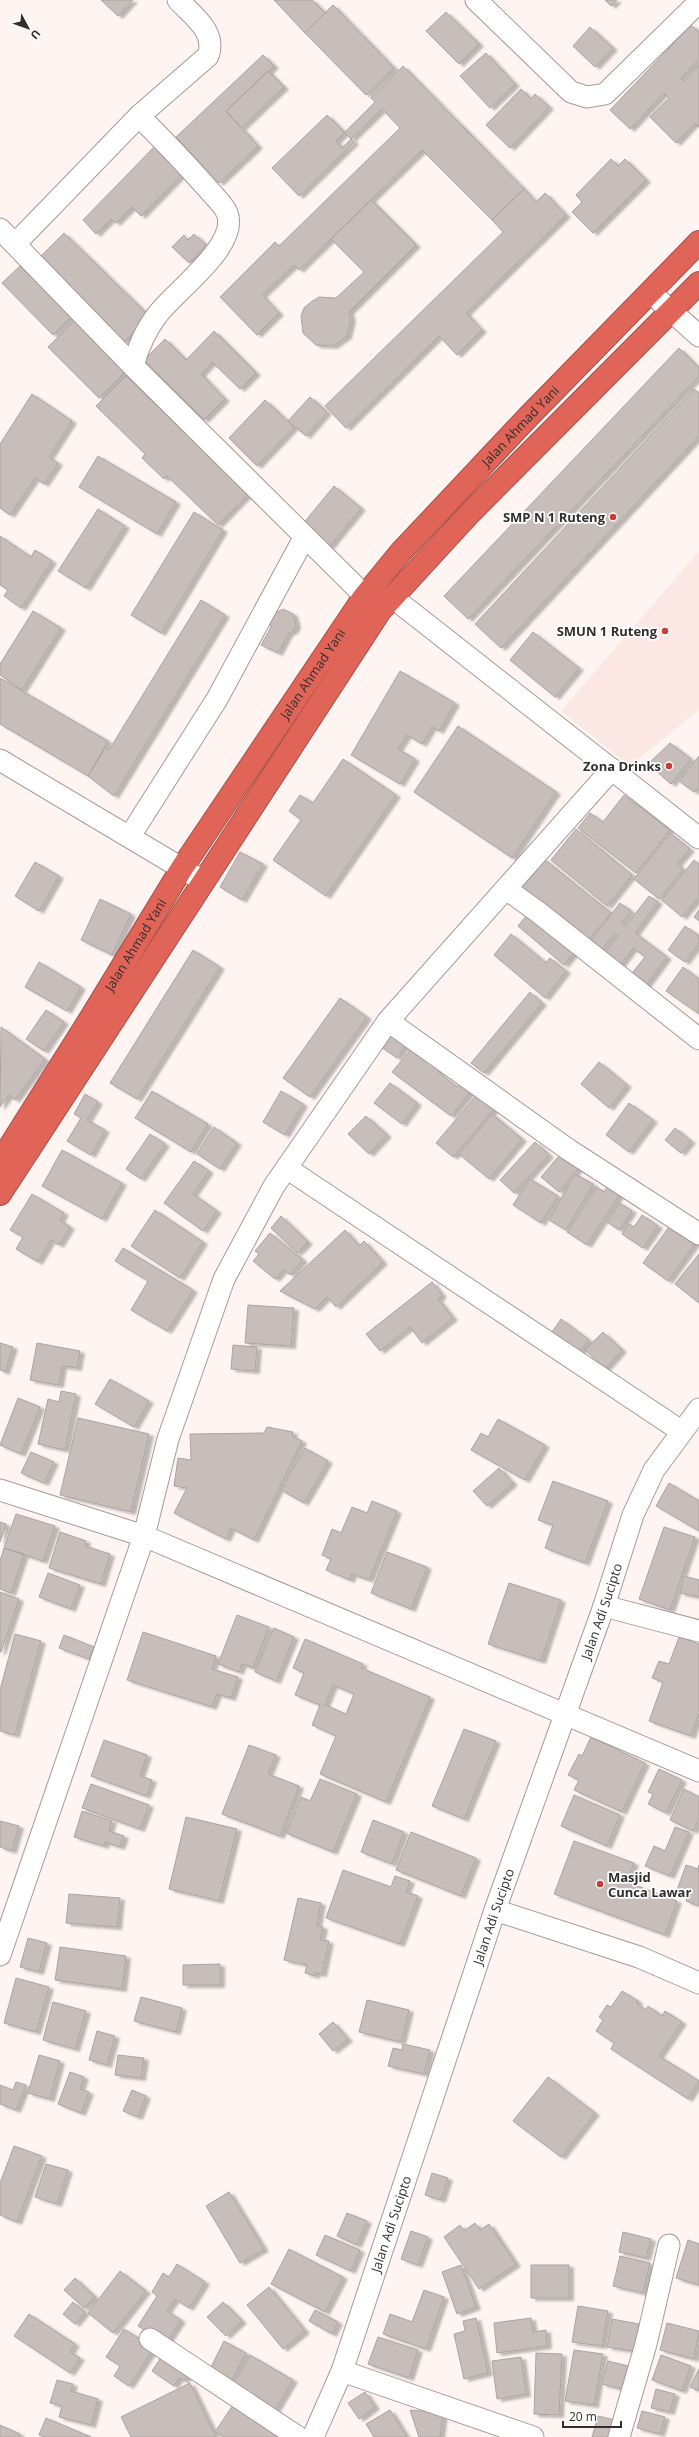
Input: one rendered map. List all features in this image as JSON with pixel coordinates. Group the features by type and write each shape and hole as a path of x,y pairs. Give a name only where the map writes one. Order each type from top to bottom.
{"highway":[{"name":"Jalan Ahmad Yani","path":"0,1194 7,1157 182,868 364,597 400,553 528,417 699,242"},
{"name":"Jalan Ahmad Yani","path":"7,1157 203,881 386,604 470,513 672,312 699,283"},
{"path":"528,417 549,434"}],"street":[{"path":"16,243 139,116 208,56 212,46 206,31 178,0"},
{"path":"476,0 571,92 587,97 605,94 695,4"},
{"path":"133,366 142,341 157,315 210,260 225,240 229,226 227,213 213,195 139,116"},
{"path":"0,229 16,243 133,366 364,597 386,604 612,769 699,838"},
{"path":"650,292 699,336"},
{"path":"130,836 217,698 304,538"},
{"path":"0,760 130,836 203,881"},
{"path":"0,1955 144,1536 168,1439 224,1279 274,1186 288,1169 388,1021 612,769"},
{"path":"506,889 538,912 699,1040"},
{"path":"388,1021 569,1150 699,1234"},
{"path":"288,1169 681,1431"},
{"name":"Jalan Adi Sucipto","path":"313,2437 342,2371 495,1910 564,1713 604,1606 633,1516 654,1470 681,1431 699,1409"},
{"path":"0,1490 144,1536 699,1771"},
{"path":"604,1606 699,1631"},
{"path":"495,1910 639,1957 699,1983"},
{"path":"619,2437 646,2344 669,2245"},
{"path":"150,2339 298,2437"},
{"path":"342,2371 533,2437"}],"shaded area":[{"name":"SMUN 1 Ruteng","path":"699,551 699,710 630,766 561,711"}],"building":[{"path":"101,0 133,0 118,16"},
{"path":"274,0 312,0 325,13 305,33"},
{"path":"605,0 617,0 611,6"},
{"path":"333,5 394,68 366,95 305,33"},
{"path":"446,12 479,44 459,64 426,31"},
{"path":"691,25 699,32 699,59 681,78 684,81 699,65 699,127 695,123 676,143 650,117 669,98 664,93 630,129 610,110"},
{"path":"590,27 613,48 595,67 573,46"},
{"path":"486,53 515,84 490,108 460,76"},
{"path":"263,55 274,66 226,111 258,146 219,183 176,137"},
{"path":"403,66 524,189 492,220 422,150 299,270 294,265 262,295 279,313 257,335 220,297 275,242 279,246 400,128 382,109 342,148 336,141 375,102 371,98"},
{"path":"268,71 284,87 241,128 226,111"},
{"path":"521,89 531,99 535,94 549,107 510,148 486,125"},
{"path":"327,115 354,142 299,196 272,168"},
{"path":"157,144 185,171 141,216 132,207 116,223 111,219 96,234 83,220"},
{"path":"611,159 618,166 625,159 646,180 593,233 572,212 582,202 576,195"},
{"path":"524,189 536,202 545,193 566,215 466,313 482,330 457,355 439,336 346,428 325,406 503,232 492,220"},
{"path":"371,200 416,245 349,312 351,319 347,336 333,346 316,345 303,333 301,316 304,308 319,297 336,298 364,272 331,239"},
{"path":"64,233 149,316 124,342 39,258"},
{"path":"194,234 206,245 189,263 172,247 184,235 188,240"},
{"path":"20,266 71,317 53,335 2,283"},
{"path":"75,320 126,371 99,398 48,347"},
{"path":"214,331 256,373 240,389 212,362 201,374 225,399 204,420 144,360 165,339 186,360"},
{"path":"679,348 699,368 699,376 468,619 444,596"},
{"path":"126,376 248,494 218,525 167,476 164,479 142,458 145,454 96,406"},
{"path":"694,389 699,393 699,436 501,648 475,624"},
{"path":"32,394 72,421 49,457 58,463 44,484 35,478 10,515 0,508 0,444"},
{"path":"310,397 327,412 306,436 288,421"},
{"path":"265,400 294,427 257,466 229,438"},
{"path":"98,456 176,502 157,534 79,487"},
{"path":"334,486 361,508 329,547 302,525"},
{"path":"98,509 125,526 86,588 58,571"},
{"path":"194,512 223,530 161,633 131,615"},
{"path":"0,536 31,557 35,550 52,561 21,608 4,596 8,590 0,585"},
{"path":"201,600 225,615 114,796 88,776 105,748 109,750"},
{"path":"283,609 293,614 296,625 294,630 288,634 278,653 261,645 271,627 270,619 273,614"},
{"path":"33,611 61,628 22,690 0,675 0,664"},
{"path":"533,632 579,668 555,697 510,660"},
{"path":"400,671 455,703 439,731 432,727 422,744 407,735 398,749 415,759 400,784 351,755"},
{"path":"0,678 108,741 88,776 0,724"},
{"path":"458,726 556,792 512,858 414,792"},
{"path":"670,743 691,759 671,784 648,764"},
{"path":"699,756 699,786 694,792 679,781"},
{"path":"343,759 396,795 326,896 273,860 301,820 289,811 300,795 313,803"},
{"path":"624,795 670,830 636,873 578,828 590,813 603,822"},
{"path":"576,829 632,875 607,906 551,860"},
{"path":"670,833 690,849 677,864 683,869 659,899 634,879"},
{"path":"240,852 263,864 242,900 220,887"},
{"path":"544,859 611,913 584,946 518,891"},
{"path":"694,860 699,864 699,897 682,917 662,900"},
{"path":"35,862 59,876 39,911 15,896"},
{"path":"649,896 658,902 635,933 667,957 643,989 628,978 645,957 633,948 615,972 600,960 618,936 614,934 597,956 586,947 620,903 631,911 622,923 626,926"},
{"path":"100,899 131,914 112,955 81,940"},
{"path":"531,910 577,949 564,965 518,926"},
{"path":"699,910 699,921 694,917"},
{"path":"685,926 699,936 699,943 685,962 668,950"},
{"path":"511,934 546,963 550,958 566,971 545,998 494,955"},
{"path":"193,950 220,967 137,1099 110,1083"},
{"path":"39,962 81,987 67,1011 25,987"},
{"path":"683,967 699,979 699,1014 666,991"},
{"path":"530,992 542,1003 484,1073 471,1063"},
{"path":"340,998 367,1017 310,1097 283,1078"},
{"path":"46,1010 64,1022 44,1051 26,1039"},
{"path":"1,1027 45,1059 15,1100 9,1095 0,1107"},
{"path":"394,1027 410,1038 397,1058 380,1046"},
{"path":"416,1043 444,1065 438,1072 457,1087 461,1082 472,1090 451,1116 392,1072"},
{"path":"599,1062 627,1085 609,1108 581,1084"},
{"path":"390,1083 417,1103 402,1124 374,1103"},
{"path":"152,1091 208,1124 191,1152 135,1118"},
{"path":"281,1091 303,1104 285,1135 263,1122"},
{"path":"479,1092 496,1107 453,1157 436,1143"},
{"path":"85,1094 98,1102 87,1120 105,1130 91,1155 67,1141 81,1118 74,1114"},
{"path":"629,1103 653,1120 629,1152 606,1135"},
{"path":"492,1114 522,1139 489,1179 459,1154"},
{"path":"366,1116 387,1135 369,1154 348,1134"},
{"path":"214,1127 237,1143 220,1169 197,1154"},
{"path":"675,1128 691,1141 681,1153 665,1140"},
{"path":"150,1134 165,1144 141,1179 126,1169"},
{"path":"535,1142 549,1155 514,1193 500,1180"},
{"path":"62,1150 122,1183 102,1219 42,1186"},
{"path":"564,1150 581,1165 559,1192 541,1177"},
{"path":"194,1161 209,1171 193,1194 217,1211 203,1231 164,1203"},
{"path":"575,1174 593,1184 566,1230 549,1220"},
{"path":"530,1179 558,1196 541,1223 513,1205"},
{"path":"612,1180 624,1188 587,1245 567,1232 597,1187 604,1192"},
{"path":"32,1194 64,1213 60,1220 70,1227 59,1245 51,1240 38,1262 16,1249 23,1237 10,1230"},
{"path":"620,1203 632,1211 619,1230 607,1222"},
{"path":"155,1210 203,1242 180,1278 131,1246"},
{"path":"642,1215 658,1226 643,1248 622,1234 629,1224 634,1227"},
{"path":"281,1216 308,1242 297,1253 271,1228"},
{"path":"671,1224 696,1242 668,1281 643,1263"},
{"path":"345,1230 359,1246 364,1241 383,1262 336,1307 327,1297 315,1309 280,1291"},
{"path":"270,1233 303,1260 290,1275 284,1269 275,1279 253,1261 259,1254 255,1251"},
{"path":"123,1248 193,1290 167,1331 131,1310 148,1281 115,1261"},
{"path":"699,1254 699,1303 675,1284"},
{"path":"432,1282 442,1295 438,1299 453,1318 422,1343 410,1327 380,1351 366,1334"},
{"path":"248,1305 294,1308 291,1346 245,1343"},
{"path":"561,1319 589,1340 580,1352 552,1332"},
{"path":"603,1332 622,1350 605,1369 585,1350"},
{"path":"0,1343 13,1347 5,1372 0,1370"},
{"path":"37,1343 80,1351 77,1368 62,1366 59,1385 30,1380"},
{"path":"233,1345 257,1347 255,1371 231,1369"},
{"path":"110,1379 149,1401 134,1427 95,1404"},
{"path":"61,1391 76,1394 65,1450 38,1444 48,1399 59,1402"},
{"path":"18,1398 40,1407 21,1454 0,1445"},
{"path":"78,1418 149,1434 131,1512 60,1495"},
{"path":"498,1419 545,1445 525,1480 471,1450 481,1433 488,1437"},
{"path":"267,1427 293,1432 292,1436 302,1441 254,1540 231,1528 226,1539 174,1513 187,1488 174,1486 178,1458 191,1460 190,1434 264,1433"},
{"path":"305,1448 328,1461 304,1503 281,1490"},
{"path":"31,1452 54,1462 44,1483 21,1473"},
{"path":"499,1468 513,1483 487,1506 473,1491"},
{"path":"553,1481 608,1501 585,1563 545,1548 553,1525 538,1520"},
{"path":"669,1483 699,1501 699,1531 656,1506"},
{"path":"372,1501 397,1511 369,1580 352,1574 350,1580 326,1570 331,1559 322,1555 332,1529 341,1533 352,1507 367,1513"},
{"path":"16,1514 55,1526 43,1561 4,1548"},
{"path":"0,1522 6,1524 0,1542"},
{"path":"664,1527 695,1537 670,1610 639,1599"},
{"path":"60,1532 86,1541 85,1546 110,1554 101,1584 49,1568"},
{"path":"4,1548 24,1554 11,1593 0,1589 0,1561"},
{"path":"387,1552 427,1567 411,1609 371,1593"},
{"path":"48,1573 80,1585 71,1609 39,1597"},
{"path":"684,1576 699,1580 699,1597 680,1593"},
{"path":"509,1583 561,1600 541,1661 488,1644"},
{"path":"0,1592 19,1599 1,1652 0,1652"},
{"path":"237,1615 269,1627 253,1668 242,1664 239,1672 218,1664"},
{"path":"274,1628 294,1637 276,1681 255,1672"},
{"path":"143,1632 216,1656 212,1669 238,1677 231,1698 217,1694 212,1707 127,1680"},
{"path":"15,1634 41,1641 15,1735 0,1731 0,1690"},
{"path":"64,1635 94,1647 89,1659 59,1648"},
{"path":"679,1637 699,1644 699,1713 691,1736 649,1721 663,1682 652,1678 659,1661 669,1664"},
{"path":"305,1639 363,1664 361,1668 430,1697 386,1802 320,1774 336,1736 312,1725 320,1705 295,1695 304,1673 293,1668","holes":["333,1685 354,1694 346,1714 325,1705"]},
{"path":"464,1729 496,1741 464,1819 432,1806"},
{"path":"591,1737 645,1763 622,1812 574,1790 579,1780 568,1775 579,1754 582,1756"},
{"path":"104,1740 147,1755 140,1776 152,1780 146,1796 91,1776"},
{"path":"249,1745 276,1755 268,1774 299,1786 280,1836 222,1814"},
{"path":"659,1769 682,1780 666,1813 648,1804 653,1794 648,1792"},
{"path":"320,1779 357,1794 333,1852 286,1833 301,1797 310,1801"},
{"path":"91,1784 149,1805 140,1829 82,1808"},
{"path":"684,1789 699,1797 699,1819 693,1831 670,1820"},
{"path":"574,1795 620,1815 607,1846 561,1826"},
{"path":"82,1811 112,1821 109,1831 124,1836 120,1847 105,1842 104,1846 74,1837"},
{"path":"186,1817 237,1829 219,1901 169,1889"},
{"path":"373,1820 404,1832 392,1864 361,1852"},
{"path":"0,1821 19,1826 12,1851 0,1847"},
{"path":"675,1827 689,1832 670,1876 645,1866 654,1846 665,1851"},
{"path":"411,1832 476,1858 461,1896 396,1870"},
{"path":"574,1841 634,1863 627,1882 677,1901 665,1935 554,1894"},
{"path":"686,1865 698,1869 699,1865 699,1906 686,1901 688,1895 677,1890"},
{"path":"343,1870 391,1887 395,1876 410,1881 406,1892 418,1896 400,1944 326,1918"},
{"path":"69,1894 120,1898 117,1927 66,1923"},
{"path":"298,1898 321,1903 317,1925 323,1927 320,1940 329,1941 322,1974 315,1973 315,1976 305,1973 307,1965 284,1960"},
{"path":"28,1938 47,1943 39,1972 20,1967"},
{"path":"60,1947 126,1956 122,1989 55,1980"},
{"path":"220,1964 220,1985 183,1985 183,1965"},
{"path":"16,1978 49,1987 36,2032 4,2023"},
{"path":"622,1991 638,2001 637,2004 646,2010 648,2006 662,2016 665,2011 682,2022 659,2056 699,2081 688,2099 611,2049 614,2043 596,2031 603,2020 599,2017 607,2005 611,2007"},
{"path":"141,1997 182,2008 176,2032 134,2021"},
{"path":"367,2000 409,2010 401,2042 359,2032"},
{"path":"53,2002 86,2011 75,2049 43,2040"},
{"path":"333,2022 348,2039 333,2051 319,2034"},
{"path":"97,2031 115,2036 107,2065 89,2060"},
{"path":"403,2044 430,2050 424,2074 388,2066 393,2048 402,2050"},
{"path":"39,2055 60,2061 50,2099 28,2093"},
{"path":"118,2055 144,2058 141,2078 115,2075"},
{"path":"70,2072 84,2077 80,2089 89,2092 81,2113 58,2104"},
{"path":"548,2077 595,2113 561,2157 513,2121"},
{"path":"16,2082 26,2085 16,2110 0,2104 0,2085 13,2090"},
{"path":"132,2090 146,2096 138,2117 123,2111"},
{"path":"14,2146 42,2156 17,2222 0,2215 0,2183"},
{"path":"46,2164 68,2170 57,2204 35,2197"},
{"path":"432,2173 448,2178 441,2200 425,2195"},
{"path":"229,2192 264,2249 240,2263 206,2206"},
{"path":"347,2213 367,2221 357,2245 337,2236"},
{"path":"475,2223 480,2230 489,2224 516,2264 479,2289 444,2237 460,2225 464,2231"},
{"path":"411,2231 428,2237 418,2265 401,2259"},
{"path":"623,2232 651,2239 646,2258 619,2252"},
{"path":"325,2235 360,2250 351,2271 316,2255"},
{"path":"688,2240 699,2244 699,2285 676,2278"},
{"path":"289,2249 343,2277 325,2312 271,2284"},
{"path":"620,2256 650,2263 643,2293 613,2286"},
{"path":"177,2264 205,2282 189,2308 175,2299 167,2311 181,2320 166,2343 138,2326 157,2296 152,2292 163,2273 169,2277"},
{"path":"461,2265 476,2307 457,2314 442,2272"},
{"path":"531,2265 569,2265 569,2298 531,2298"},
{"path":"120,2271 146,2291 113,2333 88,2313"},
{"path":"75,2278 95,2297 84,2308 64,2290"},
{"path":"269,2287 305,2331 283,2349 247,2305"},
{"path":"424,2290 444,2297 426,2349 383,2334 390,2314 412,2322"},
{"path":"73,2302 85,2312 75,2324 63,2314"},
{"path":"223,2302 242,2321 226,2336 207,2317"},
{"path":"578,2306 608,2311 602,2346 572,2342"},
{"path":"315,2310 338,2322 332,2334 309,2321"},
{"path":"29,2314 75,2344 70,2352 80,2358 70,2373 14,2336"},
{"path":"476,2318 488,2373 464,2379 454,2334 465,2331 463,2321"},
{"path":"531,2318 533,2332 546,2330 547,2346 497,2353 494,2323"},
{"path":"612,2319 639,2324 634,2351 607,2347"},
{"path":"667,2323 699,2331 694,2359 660,2350"},
{"path":"124,2329 154,2348 129,2386 114,2376 120,2366 106,2357"},
{"path":"378,2337 418,2350 409,2378 368,2364"},
{"path":"224,2341 246,2353 231,2382 209,2371"},
{"path":"574,2350 603,2354 594,2405 565,2401"},
{"path":"164,2353 190,2371 184,2381 179,2378 174,2386 152,2371"},
{"path":"536,2353 562,2354 559,2415 534,2414"},
{"path":"250,2355 293,2380 274,2412 231,2388"},
{"path":"661,2355 691,2366 682,2391 652,2380"},
{"path":"521,2357 526,2394 497,2399 492,2361"},
{"path":"608,2361 628,2366 622,2389 602,2384"},
{"path":"699,2369 699,2391 690,2387"},
{"path":"57,2380 73,2384 71,2391 98,2399 91,2425 59,2417 62,2406 50,2403"},
{"path":"190,2383 216,2437 131,2437 121,2417"},
{"path":"656,2389 675,2394 670,2412 651,2408"},
{"path":"365,2392 375,2407 359,2419 348,2403"},
{"path":"233,2405 283,2437 224,2437 215,2432"},
{"path":"390,2410 407,2437 374,2437 366,2424"},
{"path":"410,2410 443,2413 440,2437 419,2437"},
{"path":"642,2411 665,2417 660,2434 637,2428"},
{"path":"598,2416 615,2420 610,2437 592,2437"},
{"path":"46,2418 91,2437 44,2437 39,2435"},
{"path":"0,2425 20,2434 19,2437 0,2437"}],"place":[{"name":"SMP N 1 Ruteng","path":"613,517"},
{"name":"SMUN 1 Ruteng","path":"665,631"},
{"name":"Zona Drinks","path":"669,766"},
{"name":"Masjid Cunca Lawar","path":"600,1884"}]}
